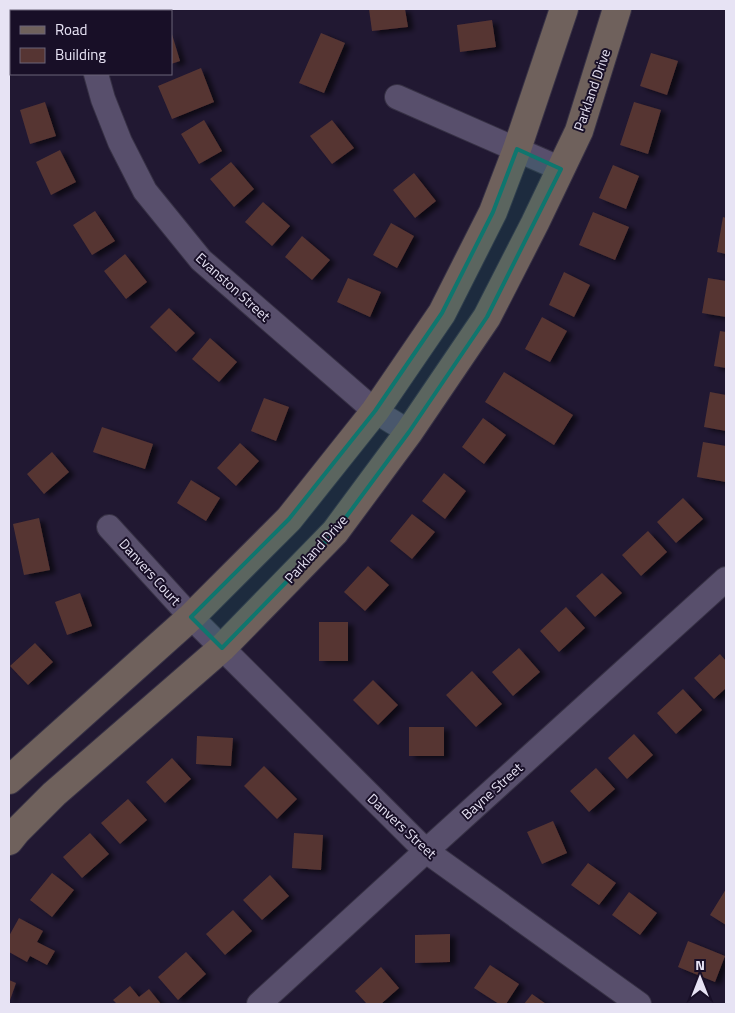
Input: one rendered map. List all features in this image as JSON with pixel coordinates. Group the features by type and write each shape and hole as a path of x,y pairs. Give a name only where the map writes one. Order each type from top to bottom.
{"street":[{"path":"9,780 191,618 289,519 375,411 442,313 493,212 517,149 564,9"},
{"name":"Parkland Drive","path":"11,833 222,648 335,532 409,432 487,316 536,224 579,131 617,9"},
{"name":"Evanston Street","path":"96,75 103,99 120,142 145,191 201,260 375,411 409,432"},
{"path":"397,96 561,169"},
{"name":"Danvers Court","path":"109,527 191,618"},
{"name":"Bayne Street","path":"259,1004 726,579"},
{"name":"Danvers Street","path":"191,618 426,851 639,1004"}],"highlighted area":[{"path":"517,149 561,169 487,317 409,432 335,532 222,648 191,617 289,519 375,411 442,313 493,212"}],"building":[{"path":"9,9 26,9 10,10 9,21"},
{"path":"369,9 405,9 408,27 372,31"},
{"path":"492,20 496,47 460,52 457,25"},
{"path":"321,33 345,43 324,93 299,83"},
{"path":"172,34 180,61 172,64"},
{"path":"9,38 10,38 10,76"},
{"path":"651,53 678,61 667,95 640,86"},
{"path":"201,68 214,102 172,119 158,86"},
{"path":"45,102 56,136 30,144 20,110"},
{"path":"634,102 661,110 648,154 620,145"},
{"path":"204,120 222,151 199,164 181,134"},
{"path":"332,120 354,148 332,164 310,136"},
{"path":"60,150 76,182 51,195 36,162"},
{"path":"231,162 254,189 234,207 210,179"},
{"path":"613,165 639,176 626,209 599,198"},
{"path":"414,173 436,201 415,218 393,190"},
{"path":"263,202 290,226 272,246 245,222"},
{"path":"95,211 115,241 92,255 73,225"},
{"path":"593,212 629,227 615,260 579,245"},
{"path":"723,217 726,218 726,254 717,252"},
{"path":"391,223 414,236 397,268 373,255"},
{"path":"302,236 330,260 312,280 285,257"},
{"path":"125,254 147,282 126,299 104,271"},
{"path":"564,272 590,285 574,317 549,305"},
{"path":"348,278 381,292 370,317 337,302"},
{"path":"708,278 726,281 726,317 702,313"},
{"path":"169,308 195,333 176,352 150,327"},
{"path":"542,317 567,331 550,362 525,349"},
{"path":"720,331 726,332 726,368 714,366"},
{"path":"210,338 237,362 219,382 192,359"},
{"path":"504,372 573,415 554,445 485,402"},
{"path":"710,392 726,395 726,431 704,427"},
{"path":"264,398 289,407 276,441 251,431"},
{"path":"483,418 506,435 484,464 462,447"},
{"path":"102,427 153,444 145,469 93,452"},
{"path":"703,442 726,446 726,482 697,477"},
{"path":"240,443 259,461 236,486 217,468"},
{"path":"52,452 69,472 44,494 27,474"},
{"path":"444,473 466,491 445,519 422,501"},
{"path":"191,480 220,498 206,521 177,503"},
{"path":"683,498 703,519 676,543 657,522"},
{"path":"412,514 435,532 412,559 390,541"},
{"path":"39,518 50,570 24,575 13,524"},
{"path":"648,531 667,552 641,576 622,555"},
{"path":"368,566 389,585 365,611 344,592"},
{"path":"602,573 622,593 595,617 576,596"},
{"path":"80,593 92,626 67,635 55,602"},
{"path":"566,607 585,628 559,652 540,631"},
{"path":"319,622 348,622 348,661 319,661"},
{"path":"35,643 53,662 28,685 10,666"},
{"path":"519,648 540,672 513,696 492,672"},
{"path":"720,654 726,661 726,688 714,699 694,678"},
{"path":"472,671 502,704 476,727 446,695"},
{"path":"373,680 398,705 378,725 353,700"},
{"path":"683,689 702,710 676,734 657,713"},
{"path":"409,727 444,727 444,756 409,756"},
{"path":"634,734 653,755 627,779 608,758"},
{"path":"197,736 233,738 231,766 196,764"},
{"path":"172,758 191,779 165,803 146,782"},
{"path":"264,766 297,799 277,819 244,786"},
{"path":"596,768 615,789 589,812 570,791"},
{"path":"128,799 147,820 120,844 101,823"},
{"path":"553,821 567,853 542,864 527,832"},
{"path":"90,833 109,854 82,878 63,857"},
{"path":"294,833 323,835 321,870 292,868"},
{"path":"588,863 616,883 599,905 571,885"},
{"path":"52,873 74,890 52,917 30,900"},
{"path":"270,875 289,896 262,920 243,900"},
{"path":"726,889 726,925 710,915"},
{"path":"629,892 657,913 640,935 612,915"},
{"path":"233,910 252,931 225,955 206,934"},
{"path":"19,918 43,931 37,942 55,951 47,965 30,956 27,962 9,952 9,936"},
{"path":"450,934 450,962 415,963 415,935"},
{"path":"688,941 725,956 715,982 678,967"},
{"path":"186,952 206,974 178,1000 158,977"},
{"path":"490,965 519,984 506,1004 499,1004 474,988"},
{"path":"381,967 399,988 381,1004 367,1004 355,991"},
{"path":"9,980 16,983 9,1003"},
{"path":"130,986 139,997 149,989 161,1004 117,1004 113,1000"},
{"path":"532,994 546,1004 524,1004"}]}
